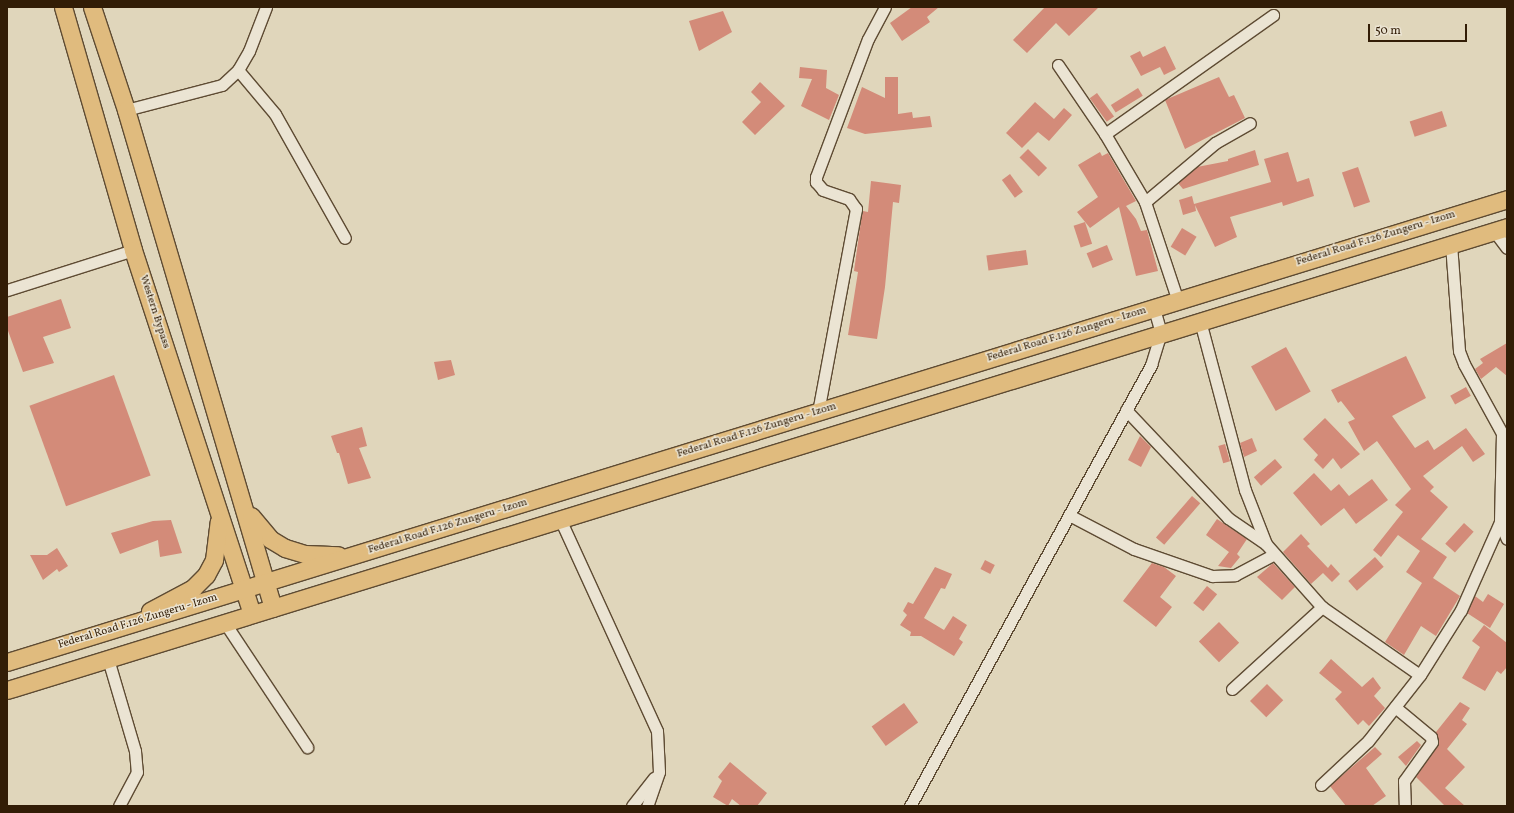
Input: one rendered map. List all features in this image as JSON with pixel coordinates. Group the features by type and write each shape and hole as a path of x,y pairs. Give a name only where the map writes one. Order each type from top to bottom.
{"main road":[{"name":"Western Bypass","path":"63,7 133,250 252,614"},
{"path":"92,7 126,110 273,608"},
{"name":"Federal Road F.126 Zungeru - Izom","path":"7,662 245,590 1507,199"},
{"path":"7,690 1500,229"},
{"path":"242,500 259,528 284,548 304,554 324,556 366,552"},
{"path":"115,629 193,588 206,575 214,560 218,542 219,510"}],"street":[{"path":"126,110 222,85 238,70 249,51 266,7"},
{"path":"818,412 856,209 849,199 823,190 816,177 868,39 885,7"},
{"path":"1105,134 1273,15"},
{"path":"1058,65 1105,134 1145,202 1178,301"},
{"path":"238,70 275,114 345,238"},
{"path":"1145,202 1215,143 1250,123"},
{"path":"1500,229 1507,248"},
{"path":"1321,785 1368,741 1420,675 1461,610 1500,522 1504,434 1464,364 1459,350 1451,244"},
{"path":"7,290 133,250"},
{"path":"910,806 1151,365 1161,333 1154,308"},
{"path":"1200,321 1245,490 1266,544 1273,555 1322,607 1420,675"},
{"path":"1126,410 1228,518 1266,544"},
{"path":"1069,515 1134,549 1212,576 1236,575 1273,555"},
{"path":"560,519 650,711 657,731 659,772 647,806"},
{"path":"1500,522 1507,539"},
{"path":"1232,689 1322,607"},
{"path":"225,623 307,747"},
{"path":"108,659 135,751 137,772 119,806"},
{"path":"1395,707 1431,737 1432,742 1404,781 1405,806"},
{"path":"632,806 659,772"}],"building":[{"path":"912,7 939,7 927,17 930,22 902,41 890,23"},
{"path":"1045,7 1099,7 1069,36 1056,23 1027,53 1013,40"},
{"path":"723,11 732,32 699,51 689,21"},
{"path":"1165,46 1176,69 1164,75 1160,67 1141,76 1130,56 1140,51 1143,57"},
{"path":"800,67 827,70 826,88 839,95 829,120 801,106 812,79 799,78"},
{"path":"885,77 898,77 898,114 912,112 913,118 930,116 932,127 865,134 847,128 862,87 885,98"},
{"path":"1219,77 1229,97 1234,95 1245,118 1185,149 1165,100"},
{"path":"760,82 785,106 755,135 742,122 761,102 751,92"},
{"path":"1138,88 1143,96 1116,113 1111,105"},
{"path":"1097,93 1114,116 1107,122 1090,98"},
{"path":"1035,102 1054,119 1064,108 1072,115 1049,141 1038,132 1022,148 1006,133"},
{"path":"1442,111 1447,126 1415,137 1410,122"},
{"path":"1028,149 1047,168 1039,177 1020,157"},
{"path":"1255,150 1259,165 1183,189 1178,183 1197,167 1228,161 1228,159"},
{"path":"1100,152 1102,156 1108,153 1136,201 1126,206 1136,219 1141,231 1147,230 1158,271 1136,276 1119,207 1090,228 1077,212 1098,197 1078,165"},
{"path":"1288,152 1297,182 1309,178 1314,196 1283,206 1282,202 1230,217 1237,237 1215,247 1195,205 1196,211 1183,215 1179,200 1192,196 1194,204 1271,182 1264,159"},
{"path":"1358,167 1370,202 1354,208 1342,173"},
{"path":"1010,174 1023,192 1015,198 1002,180"},
{"path":"871,181 901,185 899,203 893,202 885,287 877,339 848,335 858,272 854,271 861,221 863,211 868,212"},
{"path":"1085,222 1092,244 1081,248 1074,226"},
{"path":"1182,228 1197,237 1185,256 1171,247"},
{"path":"1107,245 1113,260 1093,268 1087,253"},
{"path":"1026,250 1028,265 988,270 986,256"},
{"path":"61,299 71,328 43,337 54,363 23,372 7,328 7,317"},
{"path":"1507,343 1507,376 1496,367 1481,379 1475,369 1483,363 1480,359"},
{"path":"1286,347 1311,392 1276,411 1251,366"},
{"path":"1406,356 1426,398 1392,416 1415,448 1428,440 1434,450 1466,428 1485,454 1473,462 1462,446 1423,476 1434,487 1430,491 1448,507 1421,539 1447,557 1433,578 1460,596 1436,636 1421,626 1404,655 1385,642 1422,583 1406,572 1420,551 1398,535 1381,557 1373,550 1403,512 1395,505 1411,489 1377,441 1364,451 1348,422 1355,419 1341,401 1338,403 1331,390"},
{"path":"451,360 455,375 438,380 434,362"},
{"path":"114,375 151,476 66,506 29,406"},
{"path":"1466,387 1471,396 1455,404 1450,396"},
{"path":"1325,418 1360,454 1341,469 1333,458 1323,469 1314,460 1318,455 1303,439"},
{"path":"362,427 367,446 359,448 371,478 348,484 339,453 337,453 331,436"},
{"path":"1140,436 1151,447 1141,467 1128,460"},
{"path":"1252,438 1257,451 1244,457 1240,443"},
{"path":"1225,444 1230,461 1223,463 1218,446"},
{"path":"1275,459 1282,467 1261,486 1254,477"},
{"path":"1314,473 1331,491 1339,484 1349,496 1372,479 1388,500 1356,524 1344,508 1321,526 1293,493"},
{"path":"1192,496 1200,503 1164,545 1156,538"},
{"path":"1217,519 1247,539 1237,554 1240,557 1231,568 1218,566 1229,552 1206,535"},
{"path":"171,520 182,553 160,557 158,540 120,554 111,533 153,521"},
{"path":"1464,523 1474,532 1455,553 1445,544"},
{"path":"1301,534 1310,544 1307,546 1328,568 1331,564 1340,574 1332,582 1323,573 1311,584 1283,552"},
{"path":"57,548 68,566 59,572 57,569 43,580 30,555 47,555"},
{"path":"1375,557 1384,567 1357,591 1348,581"},
{"path":"985,560 995,565 990,574 980,569"},
{"path":"1152,563 1164,567 1176,576 1160,597 1172,607 1156,627 1123,601"},
{"path":"1273,563 1295,587 1282,600 1257,577"},
{"path":"935,567 952,574 945,589 941,588 924,618 944,630 953,616 967,625 959,639 963,642 954,656 921,636 910,636 911,632 900,625 907,615 903,611 908,602 913,604"},
{"path":"1207,586 1217,594 1203,611 1193,603"},
{"path":"1488,594 1504,604 1490,628 1467,613 1475,596 1483,602"},
{"path":"1219,622 1239,643 1219,662 1199,641"},
{"path":"1484,625 1507,643 1507,667 1501,674 1497,671 1485,691 1462,678 1480,647 1472,641"},
{"path":"1331,659 1362,687 1373,677 1381,688 1374,696 1385,708 1369,726 1363,720 1358,725 1335,699 1342,692 1319,673"},
{"path":"1267,684 1283,700 1266,717 1250,701"},
{"path":"1460,702 1470,708 1462,720 1467,724 1447,749 1465,767 1445,788 1465,806 1445,806 1416,777 1438,746 1436,732"},
{"path":"904,703 918,722 886,746 872,727"},
{"path":"1417,741 1421,745 1406,766 1398,757"},
{"path":"1375,747 1382,754 1366,768 1386,796 1372,806 1346,806 1330,786"},
{"path":"730,762 767,793 757,806 741,806 732,799 728,806 713,797 722,781 718,777"}]}
